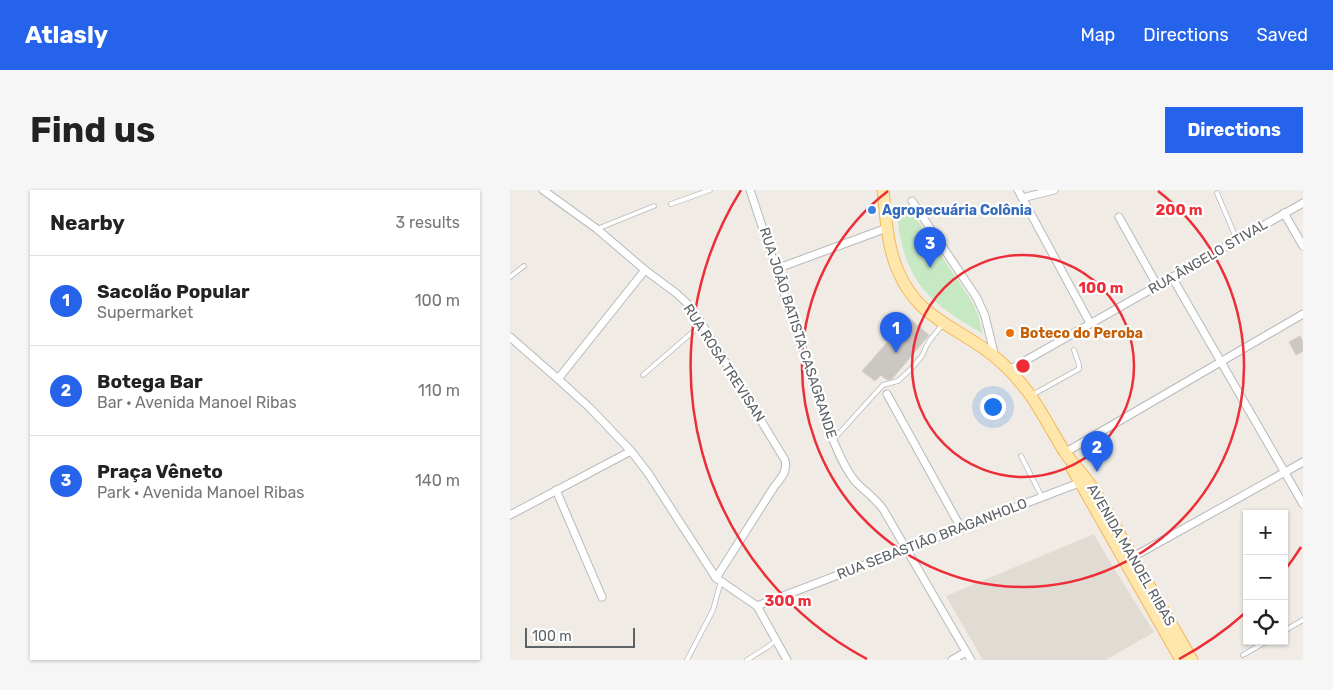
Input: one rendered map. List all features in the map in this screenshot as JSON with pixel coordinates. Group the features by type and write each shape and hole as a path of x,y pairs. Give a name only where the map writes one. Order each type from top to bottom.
{"main road":[{"name":"AVENIDA MANOEL RIBAS","path":"883,190 887,228 894,261 908,290 922,308 943,324 995,357 1009,370 1030,396 1066,452 1093,489 1192,660"},
{"name":"AVENIDA MANOEL RIBAS","path":"1066,452 1079,483 1181,660"}],"street":[{"name":"RUA ROSA TREVISAN","path":"543,190 597,229 683,299 702,324 782,454 786,465 784,473 719,579"},
{"name":"RUA JOÃO BATISTA CASAGRANDE","path":"750,190 833,440 849,474 880,504 971,660"},
{"path":"1018,190 1090,323"},
{"path":"1022,198 1054,190"},
{"path":"912,201 977,298 985,316 995,357"},
{"name":"RUA ÂNGELO STIVAL","path":"1009,370 1303,203"},
{"path":"1284,214 1303,246"},
{"path":"1119,217 1157,286"},
{"path":"776,269 887,228"},
{"path":"558,379 645,270"},
{"path":"1172,277 1303,504"},
{"path":"1066,452 1303,314"},
{"path":"510,336 602,420 631,451 652,478 719,579 758,606 787,660"},
{"path":"887,394 961,528"},
{"path":"510,515 631,451"},
{"path":"1133,557 1303,462"},
{"name":"RUA SEBASTIÃO BRAGANHOLO","path":"758,606 1079,483"},
{"path":"556,490 602,597"},
{"path":"952,660 966,652"}],"lane":[{"path":"671,204 710,190"},
{"path":"1217,193 1237,240"},
{"path":"597,229 654,206"},
{"path":"510,276 524,266"},
{"path":"643,375 702,324"},
{"path":"833,440 883,385 898,381 911,369 943,324"},
{"path":"1030,396 1079,369 1074,350"},
{"path":"883,385 887,394"},
{"path":"1021,456 1042,497"},
{"path":"687,660 713,610 719,579"},
{"path":"1288,629 1303,620"},
{"path":"747,660 776,640"},
{"path":"1243,655 1260,645"}],"shaded area":[{"path":"1094,534 1154,632 1106,660 983,660 946,596"}],"green space":[{"path":"909,208 971,300 978,315 983,334 932,299 914,276 902,245 897,210"}],"building":[{"path":"909,318 929,335 892,379 887,380 881,375 875,381 862,371"},
{"path":"1300,336 1303,341 1303,351 1296,355 1289,342"}],"place":[{"name":"Agropecuária Colônia","path":"872,210"},
{"name":"Praça Vêneto","path":"930,268"},
{"name":"Boteco do Peroba","path":"1010,333"},
{"name":"Sacolão Popular","path":"896,353"},
{"name":"Botega Bar","path":"1097,472"}]}
